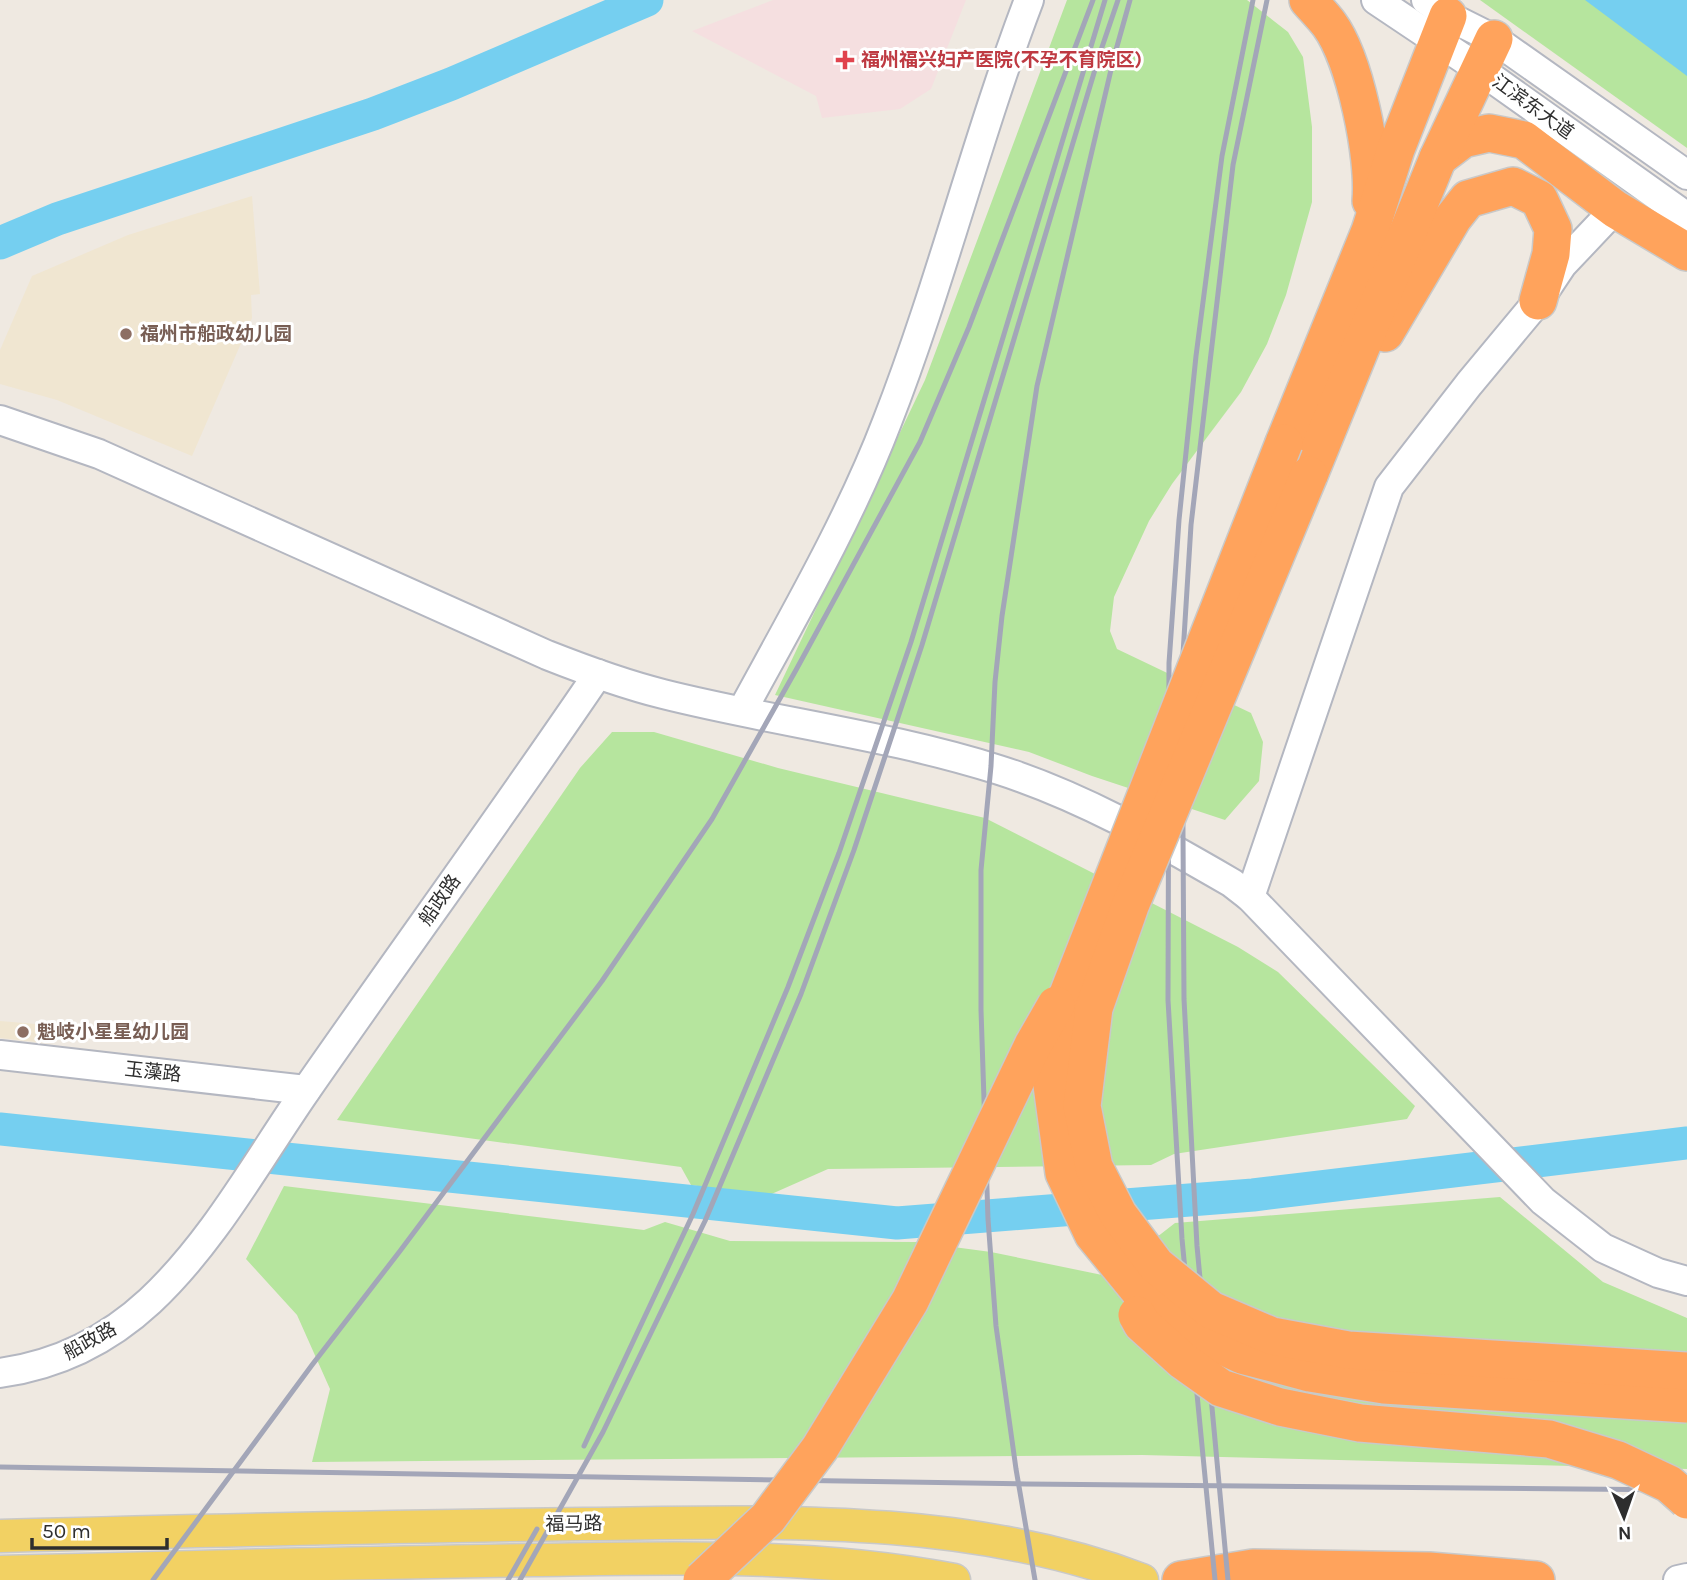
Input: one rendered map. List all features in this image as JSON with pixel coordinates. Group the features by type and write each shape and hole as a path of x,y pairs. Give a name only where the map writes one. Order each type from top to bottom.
{"highway":[{"path":"1308,0 1331,26 1349,65 1362,109 1372,187 1367,237"},
{"path":"1437,19 1367,237 1061,1012 1052,1085 1064,1173 1093,1234 1142,1324 1183,1361 1221,1388 1280,1407 1360,1423 1549,1439 1618,1460 1669,1484 1687,1500"},
{"path":"1486,54 1438,158 1140,880 1094,1008 1082,1106 1094,1167 1118,1214 1156,1265 1211,1310 1272,1336 1348,1350 1687,1371"},
{"path":"1438,158 1463,139 1489,133 1524,140 1615,209 1687,252"},
{"path":"1330,423 1447,228 1468,199 1513,186 1539,199 1553,229 1551,254 1538,301"},
{"path":"702,1580 768,1517 820,1448 910,1301 1032,1045 1082,958"},
{"path":"1093,1234 1142,1294 1181,1327 1242,1354 1310,1373 1384,1385 1687,1404"},
{"path":"1181,1580 1252,1568 1429,1571 1536,1580"}],"main road":[{"name":"福马路","path":"0,1536 471,1525 805,1523 973,1537 1052,1552 1142,1580"},
{"name":"福马路","path":"0,1572 708,1558 829,1562 873,1566 954,1580"}],"street":[{"path":"742,711 833,538 886,426 925,321 993,100 1029,0"},
{"path":"1376,0 1437,19 1486,54 1687,175"},
{"name":"江滨东大道","path":"1486,54 1687,217"},
{"path":"1250,897 1389,487 1538,301 1563,265 1615,209"},
{"path":"0,420 99,454 535,650 598,674 665,695 929,750 1027,780 1090,806 1183,855 1232,883 1250,897 1543,1201 1603,1248 1658,1273 1687,1281"},
{"name":"船政路","path":"0,1373 57,1360 104,1336 151,1300 184,1263 244,1184 306,1090 598,674"},
{"name":"玉藻路","path":"0,1055 306,1090"},
{"path":"1678,1580 1687,1578"}],"shaded area":[{"name":"福州福兴妇产医院(不孕不育院区)","path":"773,0 966,0 931,89 900,109 822,118 816,96 692,31"},
{"name":"福州市船政幼儿园","path":"252,196 260,294 251,295 252,318 192,456 57,400 0,384 0,350 32,276 128,235"},
{"name":"魁岐小星星幼儿园","path":"0,1021 47,1025 45,1043 0,1038"}],"green space":[{"path":"1067,0 1247,0 1288,32 1303,57 1312,127 1312,202 1286,295 1267,344 1241,392 1172,484 1149,521 1114,597 1110,631 1117,649 1251,713 1263,742 1259,781 1225,820 1029,752 775,695 925,380"},
{"path":"1480,0 1687,0 1687,148"},
{"path":"612,732 654,732 778,768 985,818 1238,947 1278,972 1415,1106 1407,1119 1174,1154 1151,1165 828,1169 767,1196 691,1185 681,1167 337,1120 580,768"},
{"path":"284,1186 644,1230 665,1222 730,1241 916,1242 991,1252 1107,1276 1175,1223 1500,1197 1603,1282 1687,1318 1687,1469 1142,1455 312,1462 330,1389 297,1315 246,1259"}],"water":[{"path":"1585,0 1687,0 1687,76 1683,73"}],"waterway":[{"path":"0,243 57,219 373,114 451,84 647,0"},
{"path":"0,1129 897,1223 1253,1195 1687,1143"}],"railway":[{"path":"153,1580 602,981 712,819 920,442 969,327 1093,0"},
{"path":"584,1446 693,1214 788,987 839,853 911,642 1105,0"},
{"path":"520,1580 603,1432 705,1221 801,994 854,850 922,645 1118,0"},
{"path":"1035,1580 996,1326 988,1219 981,1010 981,870 1002,616 1037,386 1114,57 1130,0"},
{"path":"1215,1580 1182,1239 1168,1000 1169,663 1179,520 1196,356 1222,156 1253,0"},
{"path":"1228,1580 1197,1246 1184,999 1182,670 1191,525 1233,165 1267,0"},
{"path":"0,1467 1026,1484 1687,1490"},
{"path":"508,1580 537,1529"}],"place":[{"name":"福州福兴妇产医院(不孕不育院区)","path":"845,60"},
{"name":"福州市船政幼儿园","path":"126,334"},
{"name":"魁岐小星星幼儿园","path":"23,1032"}]}
